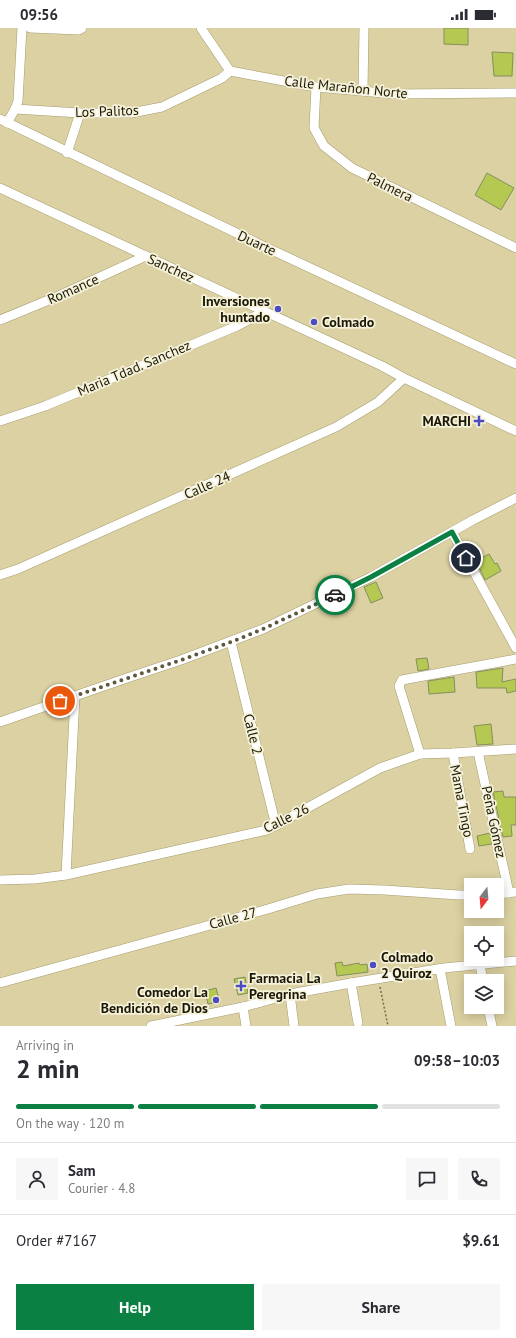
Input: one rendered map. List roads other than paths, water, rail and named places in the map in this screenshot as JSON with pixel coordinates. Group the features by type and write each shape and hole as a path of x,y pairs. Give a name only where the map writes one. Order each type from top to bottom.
{"street":[{"path":"4,121 15,109 18,101 22,28"},
{"path":"30,28 81,29"},
{"path":"201,28 230,71"},
{"path":"363,91 364,28"},
{"name":"Los Palitos","path":"15,109 80,113 131,113 162,107 222,78 230,71"},
{"name":"Calle Marañon Norte","path":"230,71 316,87 395,94 516,93"},
{"name":"Palmera","path":"316,87 314,128 324,146 352,168 516,248"},
{"path":"67,153 80,113"},
{"name":"Duarte","path":"4,121 67,153 266,248 516,364"},
{"name":"Sanchez","path":"0,188 266,311 516,430"},
{"name":"Romance","path":"0,320 56,297 146,256"},
{"name":"Maria Tdad. Sanchez","path":"0,421 45,406 237,326 266,311"},
{"name":"Calle 24","path":"0,575 25,566 336,427 378,402 404,378"},
{"path":"0,722 181,660 263,629 371,577 473,520 516,498"},
{"path":"452,532 516,648"},
{"name":"Calle 2","path":"231,642 276,826"},
{"path":"420,754 399,686 402,680 516,658"},
{"path":"66,875 75,696"},
{"name":"Calle 26","path":"0,880 35,879 66,875 267,830 380,768 420,754 453,754 516,749"},
{"name":"Peña Gómez","path":"478,752 513,893"},
{"name":"Mama Tingo","path":"453,754 470,849"},
{"name":"Calle 27","path":"0,983 317,894 356,889 464,895"},
{"path":"504,962 516,961"},
{"path":"151,1026 243,1007 290,994 378,978 464,966"},
{"path":"440,969 451,1026"},
{"path":"351,983 358,1023"},
{"path":"290,994 294,1026"},
{"path":"243,1007 246,1026"},
{"path":"489,1014 492,1026"}],"place":[{"name":"Inversiones huntado","path":"278,309"},
{"name":"Colmado","path":"314,322"},
{"name":"MARCHI","path":"479,421"},
{"name":"Colmado 2 Quiroz","path":"373,965"},
{"name":"Farmacia La Peregrina","path":"241,986"},
{"name":"Comedor La Bendición de Dios","path":"216,1000"}]}
